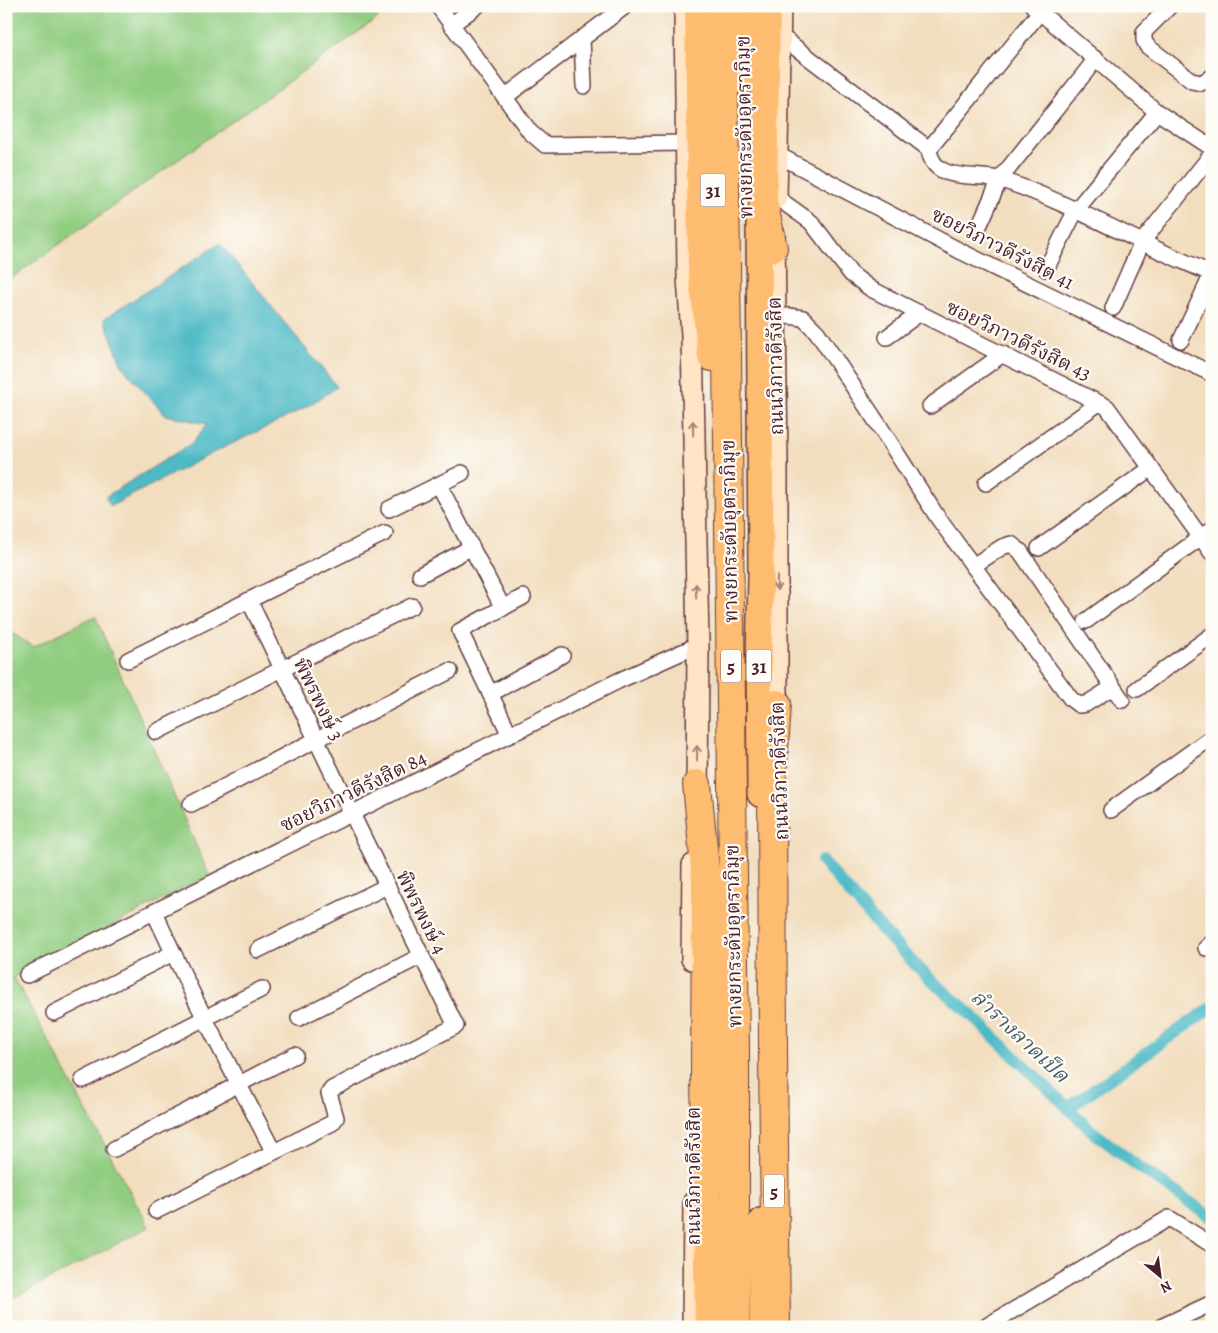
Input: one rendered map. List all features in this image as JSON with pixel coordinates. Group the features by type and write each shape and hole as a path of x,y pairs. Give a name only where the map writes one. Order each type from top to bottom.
{"highway":[{"name":"ถนนวิภาวดีรังสิต","path":"712,6 714,375 720,739 720,1046 723,1327"},
{"name":"ทางยกระดับอุตราภิมุข","path":"723,6 735,1048 735,1327"},
{"name":"ทางยกระดับอุตราภิมุข","path":"743,6 754,1327"},
{"path":"687,8 699,61 702,268 714,375"},
{"name":"ถนนวิภาวดีรังสิต","path":"762,1327 759,685 761,577 758,173 769,16"},
{"name":"31","path":"769,16 763,201 773,248"},
{"path":"692,335 702,268"},
{"path":"761,577 777,482"},
{"name":"5","path":"776,1327 772,1055 772,779 777,704"},
{"path":"697,784 706,879 705,1074 708,1327"}],"main road":[{"name":"ถนนวิภาวดีรังสิต","path":"687,8 688,278 692,335 698,645 697,784 692,903 693,1327"},
{"name":"ถนนวิภาวดีรังสิต","path":"769,16 778,155 773,248 777,482 777,704 785,1047 786,1327"}],"street":[{"path":"438,6 530,132 545,144 687,143"},
{"path":"451,25 477,6"},
{"path":"1170,6 1144,32 1144,40 1148,46 1192,81 1201,83 1212,77"},
{"path":"504,97 624,7"},
{"path":"930,149 1036,9 1157,112 1212,148"},
{"path":"769,16 930,149 934,163 944,173 1000,179 1076,210 1212,274 1181,340"},
{"path":"582,38 584,86"},
{"path":"980,224 1000,179 1096,59"},
{"path":"1046,269 1076,210 1157,112"},
{"path":"1113,308 1142,242 1212,154"},
{"name":"ซอยวิภาวดีรังสิต 41","path":"778,155 962,252 1212,374"},
{"name":"ซอยวิภาวดีรังสิต 43","path":"776,197 811,222 851,274 871,289 1107,407 1151,468 1206,533 1212,553"},
{"path":"887,337 920,314"},
{"path":"775,318 789,316 803,318 817,332 938,518 1061,688 1079,705 1086,704 1113,687"},
{"path":"930,406 1003,354"},
{"path":"986,483 1099,402"},
{"path":"1039,548 1151,468"},
{"path":"389,510 462,473"},
{"path":"439,485 503,608"},
{"path":"128,660 385,533"},
{"path":"1086,621 1206,533"},
{"path":"973,566 1002,547 1011,544 1020,551 1122,700"},
{"path":"420,575 472,547"},
{"path":"510,735 460,632 523,597"},
{"name":"พิพรพงษ์ 3","path":"249,600 352,814"},
{"path":"156,732 412,606"},
{"path":"1137,689 1212,635"},
{"name":"ซอยวิภาวดีรังสิต 84","path":"27,975 618,681 698,645"},
{"path":"490,694 562,655"},
{"path":"191,804 450,671"},
{"path":"1111,810 1212,737"},
{"name":"พิพรพงษ์ 4","path":"274,1151 332,1123 336,1118 329,1093 332,1088 456,1026 352,814"},
{"path":"258,950 387,886"},
{"path":"154,912 206,1019 274,1151 156,1211"},
{"path":"54,1012 173,953"},
{"path":"299,1018 421,956"},
{"path":"83,1080 262,989"},
{"path":"114,1148 295,1055"},
{"path":"985,1327 1169,1218 1212,1245"},
{"path":"1161,1327 1212,1303"}],"green space":[{"path":"6,6 370,6 378,18 6,282"},
{"path":"95,616 209,875 14,977 149,1227 6,1302 6,629 33,647"}],"water":[{"path":"220,243 337,387 295,413 111,506 105,497 192,443 207,424 165,415 122,366 104,319"}],"waterway":[{"name":"ลำรางลาดเป็ด","path":"822,861 907,956 1092,1131 1212,1218"},
{"path":"1068,1108 1212,1007"}]}
